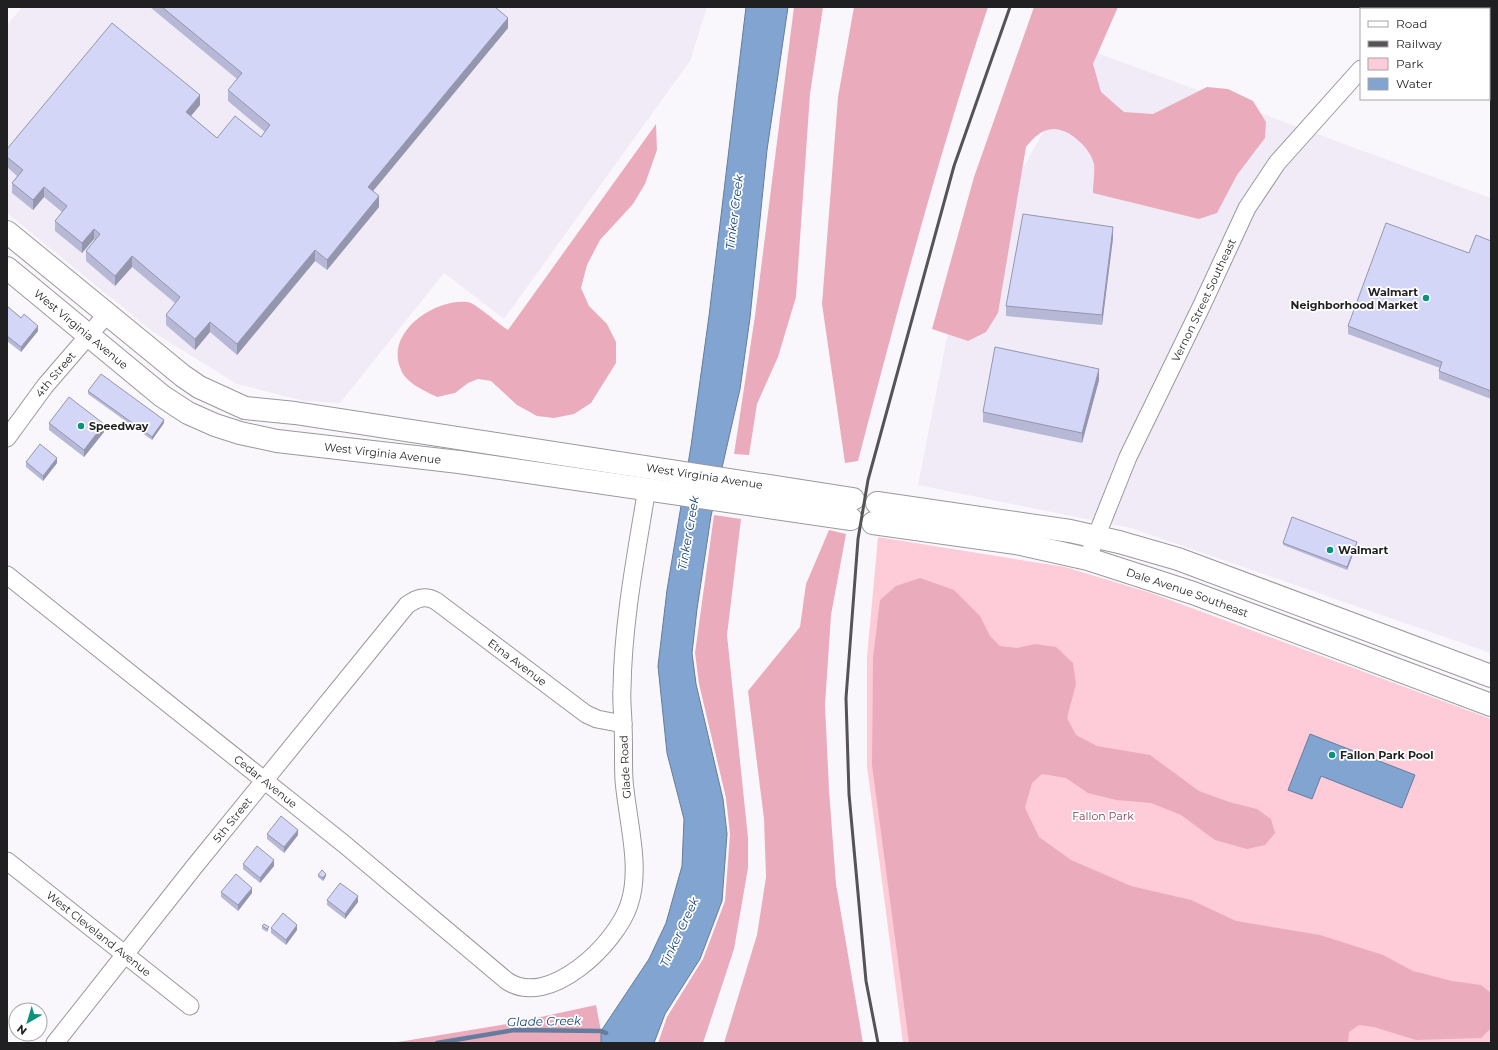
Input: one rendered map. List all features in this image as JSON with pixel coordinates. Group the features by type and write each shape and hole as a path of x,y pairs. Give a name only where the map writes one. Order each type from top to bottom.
{"main road":[{"name":"West Virginia Avenue","path":"7,232 183,376 199,387 245,408 295,413 658,483"},
{"name":"West Virginia Avenue","path":"7,268 162,396 188,413 240,434 277,441 658,483 791,500 852,509 810,513 791,500"},
{"name":"Dale Avenue Southeast","path":"1491,676 1178,559 1096,535 875,513 1088,559 1200,596 1491,705"}],"street":[{"name":"Vernon Street Southeast","path":"1088,559 1096,535 1128,456 1202,305 1246,208 1277,163 1360,70"},
{"name":"4th Street","path":"7,438 46,386 107,314"},
{"name":"Glade Road","path":"524,988 532,988 554,981 591,959 607,944 621,925 629,905 634,875 624,780 622,690 629,592 658,483"},
{"name":"Cedar Avenue","path":"7,575 356,854 507,981 524,988"},
{"name":"Etna Avenue","path":"414,600 424,597 436,601 586,714 597,719 623,724"},
{"name":"5th Street","path":"55,1043 348,676 407,605 414,600"},
{"name":"West Cleveland Avenue","path":"7,861 190,1006"}],"shaded area":[{"path":"22,7 707,7 690,61 504,319 444,273 340,403 304,401 237,384 153,332 7,213 7,25"},
{"path":"794,7 823,7 810,94 796,297 778,357 757,404 749,455 734,454 755,316"},
{"path":"854,7 988,7 935,176 858,461 845,463 822,304 838,97"},
{"path":"1034,7 1118,7 1093,64 1101,92 1124,112 1153,114 1207,87 1228,89 1253,101 1266,122 1265,138 1237,175 1217,213 1199,219 1093,193 1094,164 1089,152 1084,146 1067,132 1060,130 1050,129 1038,135 1026,147 998,313 986,332 968,341 932,329 974,177"},
{"path":"1089,50 1491,198 1491,653 1131,528 918,485 957,286"},
{"path":"656,124 657,150 645,184 633,204 600,240 587,265 581,288 589,306 607,324 616,342 616,363 591,403 574,414 554,418 537,416 517,405 491,381 478,379 468,383 455,393 437,397 411,383 403,375 398,356 400,343 406,331 415,321 427,312 441,306 455,302 468,302 476,306 508,330"},
{"path":"714,515 741,519 727,635 748,838 748,868 734,949 703,1043 658,1043 667,1017 703,959 725,901 730,834 726,798 699,684 695,653"},
{"path":"829,530 846,534 831,615 825,705 829,790 836,884 863,1043 724,1043 757,935 766,877 764,819 748,691 800,627 806,584"},
{"path":"920,578 954,590 980,616 990,636 1000,646 1017,648 1035,644 1056,647 1073,663 1076,684 1067,718 1076,735 1097,746 1150,755 1199,791 1229,802 1257,809 1271,819 1275,833 1265,845 1247,849 1215,840 1181,815 1151,803 1116,800 1088,793 1066,778 1042,774 1032,783 1025,808 1039,837 1071,860 1131,886 1191,900 1236,921 1320,935 1383,955 1413,971 1452,981 1481,985 1491,993 1491,1028 1481,1038 1416,1040 1374,1027 1359,1025 1349,1032 1348,1043 909,1043 872,765 873,658 880,600 896,586"},
{"path":"596,1005 601,1031 601,1043 392,1043 513,1023"}],"green space":[{"name":"Fallon Park","path":"878,537 1065,567 1151,593 1491,719 1491,1043 903,1043 867,766 867,657"}],"water":[{"name":"Tinker Creek","path":"746,7 788,7 767,150 750,318 740,389 711,516 692,653 696,684 723,799 727,834 722,901 700,959 665,1014 654,1043 601,1043 601,1031 649,959 666,923 682,866 684,819 667,753 658,666 667,590 691,446 709,316"},
{"name":"Fallon Park Pool","path":"1310,734 1415,775 1402,808 1321,776 1312,799 1288,790"}],"building":[{"path":"162,7 495,7 508,18 368,187 379,196 327,260 315,250 237,344 210,322 195,339 166,315 180,297 132,256 115,276 86,251 100,234 94,229 82,243 55,221 67,206 44,187 33,200 12,183 23,170 7,157 7,149 112,23 200,95 186,112 217,138 235,116 261,137 270,125 228,90 242,73"},
{"path":"1023,214 1113,227 1102,315 1006,306"},
{"name":"Walmart Neighborhood Market","path":"1386,223 1469,253 1476,235 1491,241 1491,391 1439,371 1442,362 1348,326"},
{"path":"7,306 21,318 24,314 38,326 21,347 7,336"},
{"path":"995,347 1099,369 1082,433 983,412"},
{"path":"101,374 164,420 152,437 88,391"},
{"path":"69,397 104,424 84,450 49,423"},
{"path":"40,444 57,458 43,476 26,462"},
{"path":"1292,517 1357,542 1347,567 1283,543"},
{"path":"281,816 298,830 284,847 267,834"},
{"path":"257,846 274,860 260,878 243,864"},
{"path":"322,870 326,874 323,878 318,875"},
{"path":"236,874 252,888 238,905 221,892"},
{"path":"340,883 358,896 345,914 327,900"},
{"path":"283,913 297,925 286,940 271,928"},
{"path":"264,924 269,927 267,929 262,926"}],"waterway":[{"name":"Glade Creek","path":"437,1043 514,1030 601,1031 606,1033"}],"railway":[{"path":"878,1043 866,981 849,794 846,698 858,539 868,480 954,166 1010,7"}],"place":[{"name":"Walmart Neighborhood Market","path":"1426,298"},
{"name":"Speedway","path":"81,426"},
{"name":"Walmart","path":"1330,550"},
{"name":"Fallon Park Pool","path":"1332,755"}]}
